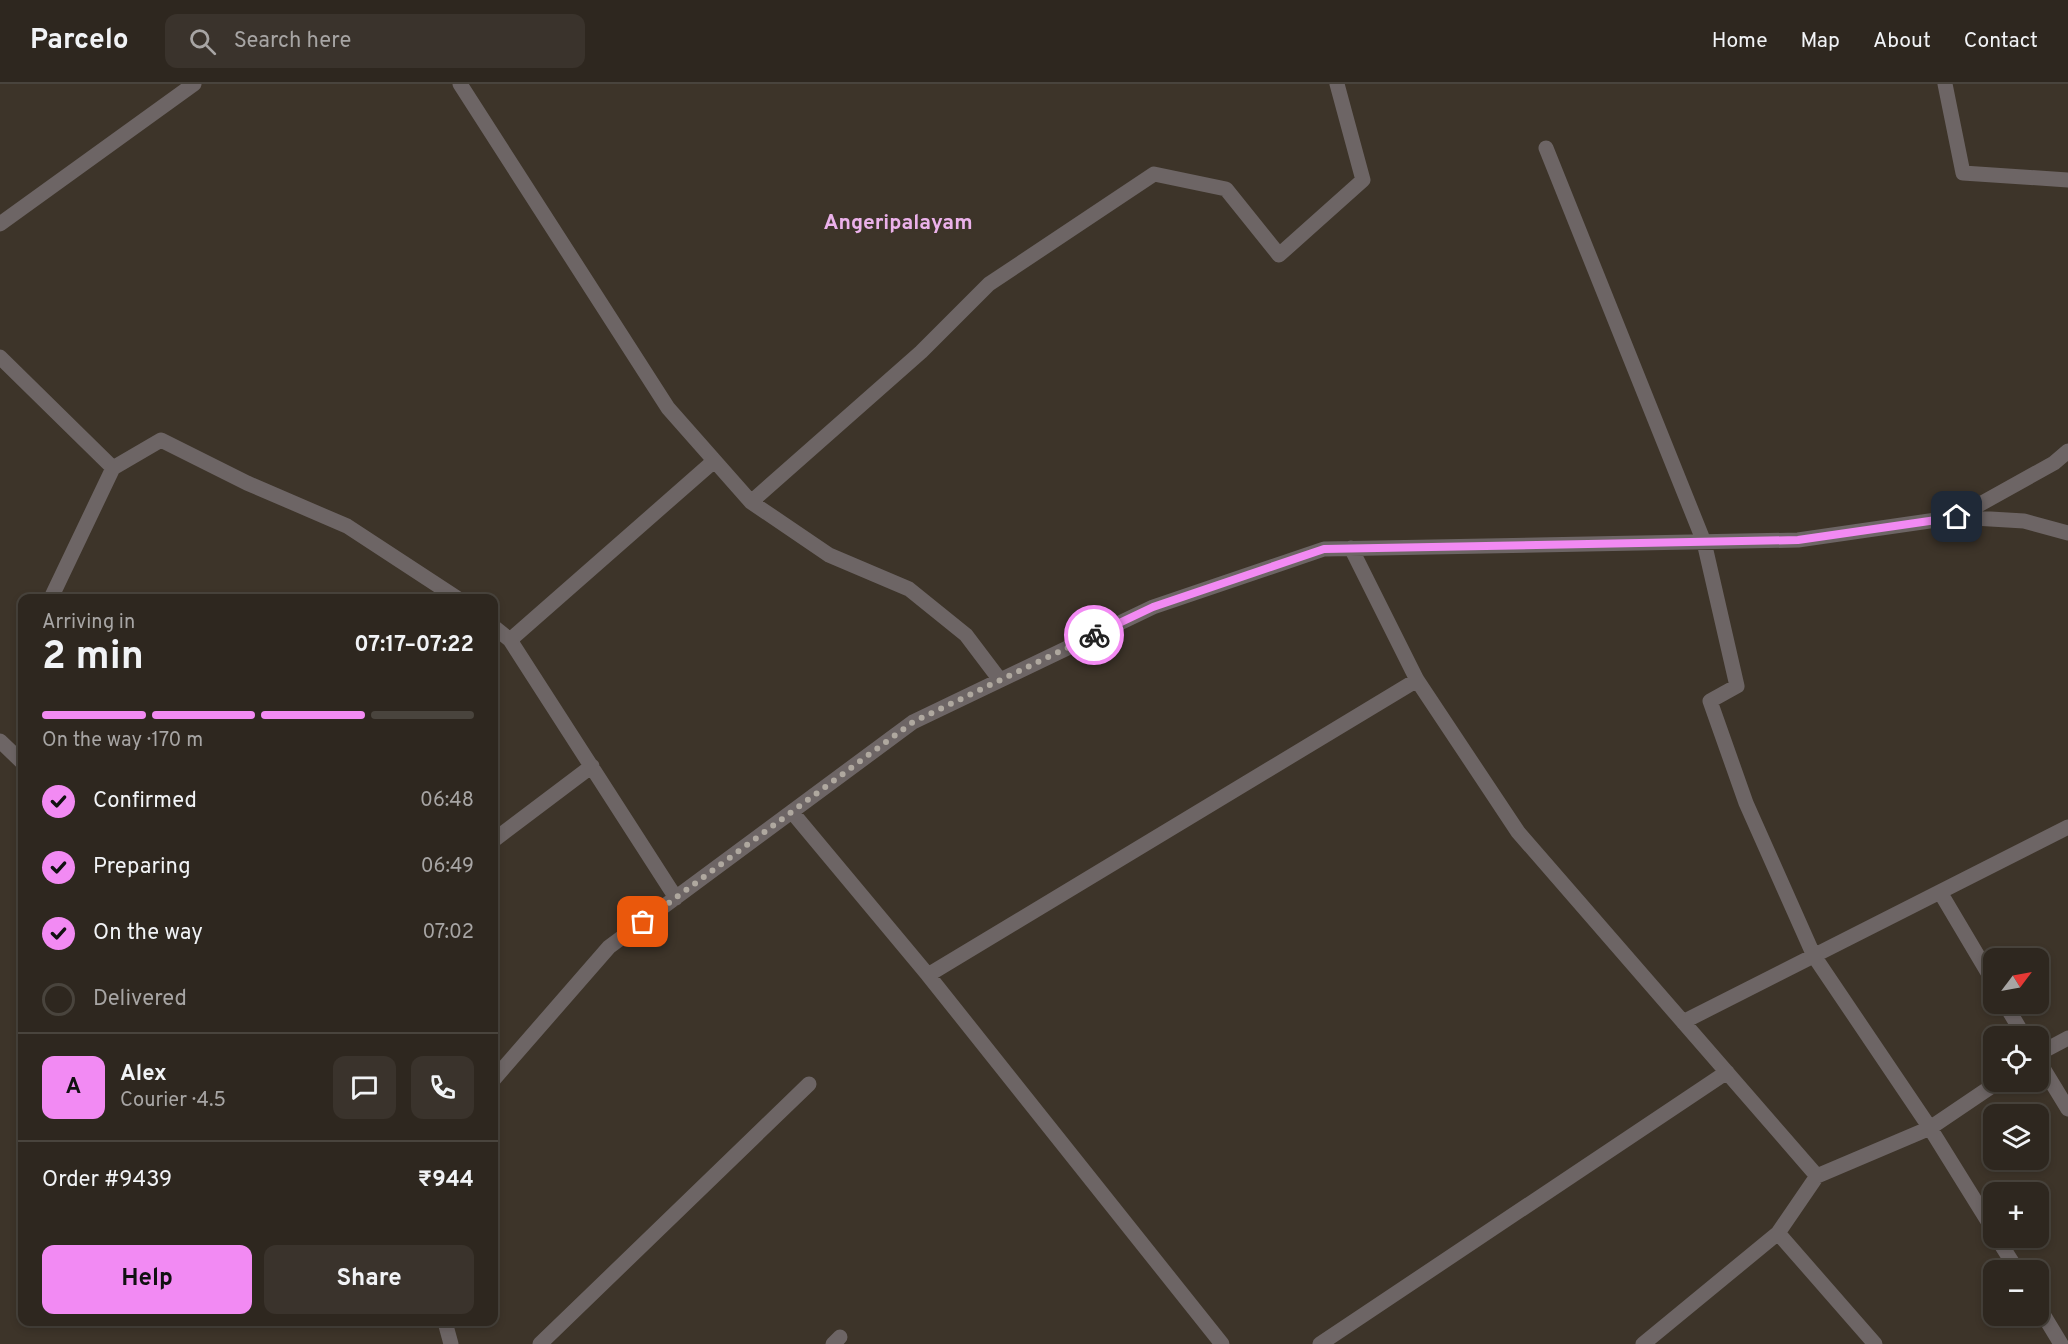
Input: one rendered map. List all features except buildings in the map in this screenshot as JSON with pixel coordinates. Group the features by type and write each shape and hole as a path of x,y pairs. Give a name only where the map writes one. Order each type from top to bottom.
{"street":[{"path":"0,224 194,84"},
{"path":"460,84 668,408 751,502 829,555 909,589 966,635 1000,680"},
{"path":"751,502 921,352 989,284 1154,174 1226,189 1279,255 1363,180 1337,84"},
{"path":"1945,84 1964,173 2068,180"},
{"path":"1546,148 1704,542 1737,686 1710,700 1746,803 1814,956 1930,1128 1983,1213"},
{"path":"0,357 113,468"},
{"path":"53,594 113,468 161,440 247,483 347,526 451,594"},
{"path":"1957,517 2054,463 2068,451"},
{"path":"510,640 714,461"},
{"path":"498,1074 609,947 913,722 1153,607 1324,549 1798,540 1957,517 2024,521 2068,533"},
{"path":"1351,548 1417,680 1518,832 1817,1176"},
{"path":"498,630 510,640 676,898"},
{"path":"928,975 1417,680"},
{"path":"0,741 18,758"},
{"path":"498,837 592,766"},
{"path":"792,812 928,975 1222,1344"},
{"path":"1683,1022 1940,892 2066,833"},
{"path":"1940,892 1983,964"},
{"path":"2049,1048 2068,1038"},
{"path":"1320,1344 1727,1072"},
{"path":"2049,1078 2068,1108"},
{"path":"540,1344 809,1084"},
{"path":"1643,1344 1778,1233 1817,1176 1930,1128 1983,1092"},
{"path":"1778,1233 1875,1344"},
{"path":"2049,1324 2061,1344"},
{"path":"446,1326 451,1344"}],"way so far":[{"path":"643,922 913,722 1094,635"}],"district":[{"name":"Angeripalayam","path":"898,223"}],"route":[{"path":"1094,635 1153,607 1324,549 1798,540 1957,517"}]}
